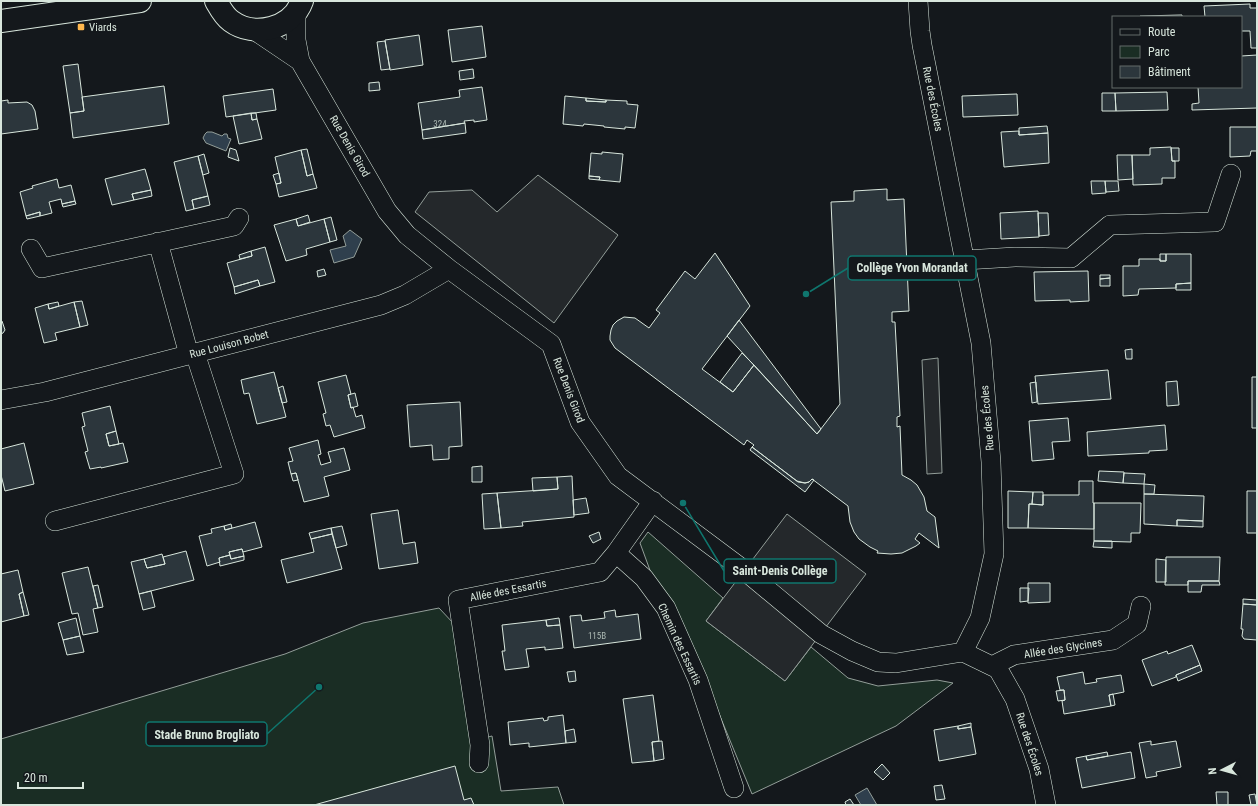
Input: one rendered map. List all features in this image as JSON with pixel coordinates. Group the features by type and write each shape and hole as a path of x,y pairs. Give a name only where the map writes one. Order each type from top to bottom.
{"main road":[{"path":"1,22 140,1"},
{"path":"216,1 222,12 231,21 242,27 254,30 266,30 277,26 288,20 299,6"}],"street":[{"name":"Rue des Écoles","path":"918,1 922,45 981,343 991,462 994,554 980,618 963,652 998,669 1015,699 1039,769 1046,805"},
{"name":"Rue Denis Girod","path":"299,6 296,40 300,61 387,211 407,235 551,344 580,422 618,476 744,570 821,634 852,651 878,662 896,663 963,652"},
{"name":"Rue Denis Girod","path":"254,30 300,61"},
{"path":"965,260 1015,257 1071,258 1110,225 1215,222 1231,174"},
{"path":"31,249 42,268 234,226 239,218"},
{"path":"55,520 234,474 192,354 158,242"},
{"name":"Rue Louison Bobet","path":"1,400 45,392 381,305 405,295 449,268"},
{"path":"616,553 653,501"},
{"name":"Allée des Essartis","path":"479,763 480,745 458,600 600,572 616,553"},
{"name":"Chemin des Essartis","path":"616,553 644,578 666,608 698,680 734,788"},
{"name":"Allée des Glycines","path":"992,666 1014,656 1112,640 1137,624 1141,606"}],"green space":[{"path":"648,532 723,598 706,621 785,681 811,647 848,678 878,686 937,680 953,683 896,726 752,794 690,643 651,573 640,543"},
{"path":"439,608 454,624 472,741 492,736 501,791 558,787 564,805 1,805 1,739 285,654 363,623"}],"shaded area":[{"path":"538,175 618,235 554,323 415,212 429,192 472,190 497,212"},
{"path":"938,358 942,473 927,474 922,360"},
{"path":"787,514 866,574 785,681 706,621"}],"water":[{"path":"207,132 212,132 222,136 227,134 228,138 231,139 226,151 206,143 203,138"},
{"path":"350,230 362,239 354,257 334,263 330,250 346,246 343,236"},
{"path":"867,788 877,805 861,805 855,795"}],"building":[{"path":"1250,4 1250,8 1257,8 1257,48 1251,48 1250,31 1242,31 1242,16 1205,16 1204,6"},
{"path":"1182,15 1182,16 1140,16"},
{"path":"482,26 486,57 452,62 448,30"},
{"path":"419,35 423,65 390,70 385,40"},
{"path":"385,41 390,69 381,70 377,42"},
{"path":"1257,55 1257,108 1192,110 1192,104 1199,103 1198,88 1242,88 1242,56"},
{"path":"78,64 84,111 70,113 63,66"},
{"path":"473,69 474,78 460,80 459,71"},
{"path":"379,82 380,90 369,91 369,83"},
{"path":"164,86 169,124 73,138 70,113 84,111 82,97"},
{"path":"482,87 487,120 474,122 474,120 464,121 465,123 422,130 418,103 460,97 459,90"},
{"path":"273,89 276,110 226,117 223,96"},
{"path":"1167,92 1168,110 1116,111 1115,93"},
{"path":"1102,93 1115,93 1116,111 1102,111"},
{"path":"1017,94 1018,115 963,117 962,96"},
{"path":"565,96 586,98 586,101 627,101 627,104 638,105 635,128 625,127 625,129 584,124 583,126 563,124"},
{"path":"586,98 606,100 606,102 586,101"},
{"path":"8,100 8,103 27,102 32,105 35,111 38,129 1,134 1,101"},
{"path":"251,113 256,113 257,119 252,120"},
{"path":"251,113 252,120 257,119 262,139 239,144 233,116"},
{"path":"465,123 466,133 423,139 422,130"},
{"path":"1047,126 1048,133 1019,135 1019,128"},
{"path":"1230,127 1257,127 1257,151 1251,151 1250,156 1230,157"},
{"path":"1019,131 1019,135 1048,133 1049,163 1004,167 1001,132"},
{"path":"1171,147 1172,161 1175,161 1175,178 1162,178 1162,184 1133,185 1132,155 1150,155 1150,148"},
{"path":"230,148 236,150 239,161 228,157"},
{"path":"1171,148 1179,148 1179,161 1172,161"},
{"path":"307,149 313,174 307,176 301,150"},
{"path":"301,150 307,176 313,174 317,188 279,197 276,184 281,183 275,157"},
{"path":"602,152 623,154 620,182 599,180 600,177 589,176 591,153 602,154"},
{"path":"204,154 209,173 203,175 198,156"},
{"path":"1117,155 1132,155 1133,179 1118,180"},
{"path":"198,156 208,196 192,200 194,209 186,211 174,162"},
{"path":"145,169 151,190 132,194 134,200 112,205 105,179"},
{"path":"279,173 281,183 276,184 273,175"},
{"path":"589,176 600,177 599,180 589,179"},
{"path":"57,179 59,188 71,185 75,201 62,204 61,199 49,202 52,213 40,216 40,212 26,216 20,192 33,188 32,186"},
{"path":"1091,181 1105,181 1106,193 1092,194"},
{"path":"1105,181 1118,181 1119,191 1106,192"},
{"path":"887,189 887,200 904,199 909,311 892,312 892,322 895,322 900,416 897,417 897,427 900,426 902,475 917,485 924,497 927,511 935,517 939,548 919,533 915,539 920,543 916,546 902,553 891,554 877,553 878,551 859,539 850,522 848,506 812,479 805,483 797,481 752,447 754,445 747,440 744,445 615,348 610,340 613,325 624,317 635,318 649,328 660,313 656,310 685,271 695,279 715,253 750,306 702,369 733,392 754,365 817,434 840,404 831,202 854,201 854,191"},
{"path":"151,190 152,196 134,200 132,194"},
{"path":"208,196 210,205 194,209 192,200"},
{"path":"75,201 76,204 63,207 62,204"},
{"path":"1038,211 1039,237 1001,239 1000,213"},
{"path":"40,212 40,216 27,219 26,216"},
{"path":"1038,213 1048,213 1049,235 1039,236"},
{"path":"308,215 310,222 298,226 296,219"},
{"path":"331,217 337,240 330,242 324,219"},
{"path":"296,219 298,226 324,219 330,242 306,249 307,255 286,261 274,225"},
{"path":"265,247 275,282 260,286 258,280 234,287 227,263 252,256 251,251"},
{"path":"251,251 252,256 240,259 239,255"},
{"path":"1160,254 1166,254 1166,261 1160,261"},
{"path":"1166,254 1191,254 1191,283 1176,284 1176,288 1139,289 1138,295 1123,296 1123,266 1139,266 1139,259 1160,259 1160,261 1166,261"},
{"path":"324,269 326,275 318,277 317,271"},
{"path":"1088,271 1089,301 1035,301 1034,272"},
{"path":"1100,275 1110,275 1110,278 1100,279"},
{"path":"1110,278 1110,286 1100,286 1100,279"},
{"path":"258,280 260,286 235,294 234,287"},
{"path":"1191,283 1191,290 1176,290 1176,284"},
{"path":"82,301 88,325 80,327 74,302"},
{"path":"58,302 59,306 49,309 48,304"},
{"path":"74,302 80,327 55,333 57,340 44,343 35,308 48,304 49,309"},
{"path":"739,320 821,429 817,434 727,336"},
{"path":"1,321 5,330 1,334"},
{"path":"1132,349 1132,359 1126,359 1125,350"},
{"path":"742,353 754,365 733,392 720,382"},
{"path":"1108,370 1111,399 1038,404 1035,376"},
{"path":"274,372 286,417 257,424 249,393 244,394 241,380"},
{"path":"346,375 351,394 348,395 351,408 353,407 356,417 362,415 365,428 334,437 330,425 326,426 323,414 326,413 318,382"},
{"path":"1252,377 1257,377 1257,428 1252,428"},
{"path":"1177,381 1179,405 1167,406 1166,382"},
{"path":"1036,382 1037,402 1032,403 1030,383"},
{"path":"283,386 287,402 282,403 278,388"},
{"path":"355,393 358,406 351,408 348,395"},
{"path":"460,402 462,446 449,447 449,459 433,460 432,445 410,447 407,405"},
{"path":"110,406 116,431 106,434 109,446 123,443 128,462 90,469 85,452 88,451 82,427 85,426 82,413"},
{"path":"1068,418 1070,441 1052,442 1054,459 1032,461 1029,421"},
{"path":"1165,425 1167,450 1149,451 1149,453 1088,456 1087,432"},
{"path":"116,431 119,444 109,446 106,434"},
{"path":"318,440 321,454 318,455 321,465 331,462 328,452 344,448 350,470 324,477 329,496 304,502 296,473 291,474 288,462 293,461 289,448"},
{"path":"24,443 34,484 5,491 1,475 1,449"},
{"path":"752,447 798,482 805,483 812,479 814,480 805,492 750,450"},
{"path":"482,466 482,482 472,482 472,467"},
{"path":"1099,471 1124,472 1123,483 1098,481"},
{"path":"296,473 298,480 293,481 291,474"},
{"path":"1124,473 1145,474 1144,484 1123,483"},
{"path":"572,476 574,517 522,522 523,526 501,528 497,493 558,489 557,477"},
{"path":"557,477 558,489 533,491 532,478"},
{"path":"1079,481 1093,481 1094,529 1028,528 1029,504 1043,505 1043,495 1079,495"},
{"path":"1144,484 1155,485 1154,494 1144,494"},
{"path":"1008,491 1033,492 1032,504 1029,504 1028,528 1008,528"},
{"path":"1247,491 1257,491 1257,533 1247,533"},
{"path":"1033,492 1043,492 1043,505 1032,504"},
{"path":"497,493 501,528 484,529 482,494"},
{"path":"1144,494 1204,496 1203,521 1177,520 1177,526 1144,524"},
{"path":"586,498 589,513 574,515 573,500"},
{"path":"1094,503 1141,503 1140,533 1131,533 1131,542 1094,541"},
{"path":"398,510 403,544 415,542 418,563 379,569 371,514"},
{"path":"1177,520 1203,521 1203,527 1177,526"},
{"path":"255,522 262,547 243,552 242,549 229,552 230,555 219,558 220,562 207,566 199,536 212,533 211,529 224,526 225,530"},
{"path":"231,524 232,528 225,530 224,526"},
{"path":"342,526 347,545 336,548 331,528"},
{"path":"331,528 332,534 311,539 309,533"},
{"path":"599,532 601,539 593,543 589,536"},
{"path":"332,534 342,569 287,583 281,560 314,552 311,539"},
{"path":"1094,541 1112,541 1112,548 1093,547"},
{"path":"242,549 244,556 231,559 229,552"},
{"path":"186,551 194,580 139,594 131,562 144,559 147,568 165,564 163,557"},
{"path":"162,554 165,564 147,568 144,559"},
{"path":"230,555 231,559 244,556 244,560 220,566 219,558"},
{"path":"1166,557 1220,557 1219,581 1188,581 1188,585 1165,585"},
{"path":"1156,559 1166,560 1166,582 1156,582"},
{"path":"88,567 98,608 93,609 98,632 83,635 78,613 72,614 62,573"},
{"path":"18,570 23,592 19,594 24,616 1,622 1,574"},
{"path":"1188,581 1219,581 1220,585 1202,585 1201,592 1188,592"},
{"path":"1028,583 1050,583 1050,602 1028,603"},
{"path":"98,585 103,607 98,608 93,586"},
{"path":"1020,588 1029,588 1028,601 1020,602"},
{"path":"151,591 155,607 143,610 139,594"},
{"path":"23,592 29,615 24,616 19,594"},
{"path":"1243,599 1257,600 1257,605 1243,604"},
{"path":"1243,604 1257,605 1257,640 1244,639 1242,636 1243,629 1241,629"},
{"path":"615,610 616,617 638,614 641,639 574,648 570,616 581,615 582,621 605,618 604,612"},
{"path":"76,618 80,636 63,640 58,623"},
{"path":"559,618 560,625 547,626 546,620"},
{"path":"546,620 547,626 560,625 563,648 545,650 545,647 526,649 529,667 505,670 502,651 505,651 502,625"},
{"path":"80,636 84,652 67,655 63,640"},
{"path":"1192,645 1200,665 1176,675 1176,677 1152,686 1142,660 1167,651 1168,654"},
{"path":"1200,665 1202,671 1178,681 1176,675"},
{"path":"575,671 576,681 569,682 567,672"},
{"path":"1083,672 1085,684 1097,682 1096,679 1121,675 1124,692 1109,695 1111,706 1064,714 1062,701 1065,700 1064,690 1060,690 1057,677"},
{"path":"1064,690 1065,700 1058,701 1056,691"},
{"path":"1113,694 1115,705 1111,706 1109,695"},
{"path":"653,695 659,741 652,742 654,761 632,763 623,699"},
{"path":"563,715 566,743 529,747 529,743 510,745 508,722 543,718 544,721 548,720 548,717"},
{"path":"971,723 971,727 958,729 958,726"},
{"path":"958,726 958,729 971,727 976,754 939,761 934,730"},
{"path":"574,729 576,742 566,743 565,731"},
{"path":"662,741 664,759 654,761 652,742"},
{"path":"1151,741 1151,745 1176,741 1181,767 1156,772 1157,776 1146,778 1139,743"},
{"path":"1107,752 1108,756 1087,760 1086,756"},
{"path":"1131,752 1135,778 1082,788 1076,758 1086,756 1087,760"},
{"path":"882,764 890,773 883,780 874,772"},
{"path":"455,766 464,800 471,798 474,805 314,805"},
{"path":"942,785 945,799 936,800 934,786"},
{"path":"1216,792 1228,792 1228,805 1217,805"},
{"path":"1255,794 1257,805 1251,805 1249,795"},
{"path":"850,799 854,805 846,805 845,802"}],"place":[{"name":"Viards","path":"81,27"},
{"name":"Collège Yvon Morandat","path":"806,294"},
{"name":"Saint-Denis Collège","path":"683,503"},
{"name":"Stade Bruno Brogliato","path":"319,687"}]}
